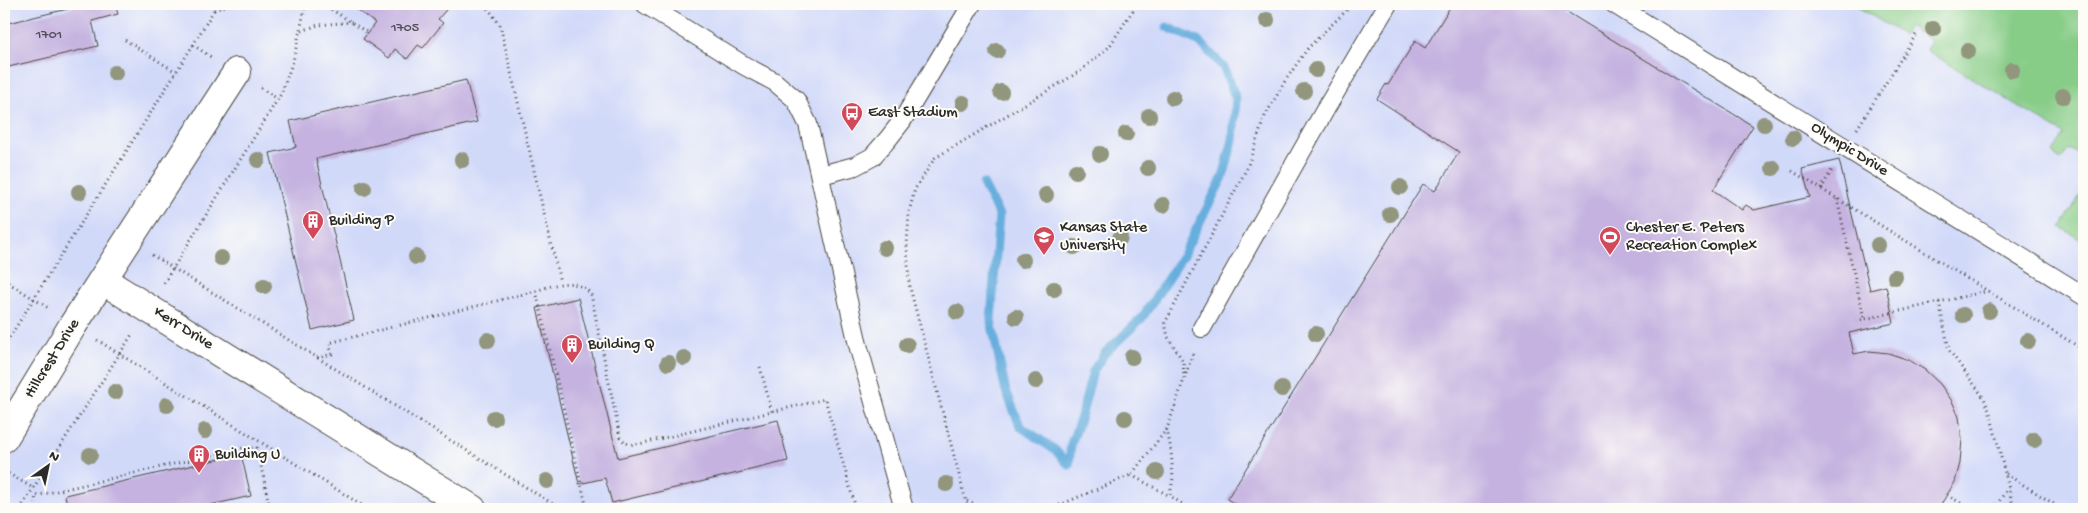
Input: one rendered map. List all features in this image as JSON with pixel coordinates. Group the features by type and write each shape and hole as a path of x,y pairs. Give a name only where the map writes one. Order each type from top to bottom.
{"street":[{"path":"104,280 236,72"},
{"name":"Kerr Drive","path":"104,280 472,509"},
{"name":"Hillcrest Drive","path":"4,438 104,280"}],"lane":[{"path":"645,4 745,66 775,82 796,100 808,124 858,345 904,509"},
{"path":"820,175 855,166 872,157 902,121 972,4"},
{"path":"1202,328 1325,110 1388,4"},
{"name":"Olympic Drive","path":"1614,4 2084,296"}],"path":[{"path":"4,346 32,298 176,72 214,10 214,4"},
{"path":"214,10 231,4"},
{"path":"20,509 120,355 278,99 293,61 306,4"},
{"path":"323,4 368,33"},
{"path":"485,4 500,25 560,282"},
{"path":"968,509 909,284 907,245 909,212 915,189 935,158 1080,72 1109,47 1138,4"},
{"path":"1184,379 1182,361 1168,337 1165,323 1247,168 1264,116 1284,81 1308,48 1353,4"},
{"path":"301,32 318,24 352,22"},
{"path":"1821,189 1917,33"},
{"path":"125,40 176,72"},
{"path":"1792,172 2084,350"},
{"path":"1836,199 1864,318"},
{"path":"128,240 561,509"},
{"path":"4,280 120,355 368,509"},
{"path":"317,358 332,354 329,343 536,291 560,282 584,287 591,294 620,438 625,443 635,445 825,399 856,509"},
{"path":"536,291 587,509"},
{"path":"1856,321 1988,291"},
{"path":"1939,302 1949,350 1972,379 1988,405 2014,509"},
{"path":"1050,509 1131,475 1167,429 1202,328"},
{"path":"760,368 772,412"},
{"path":"1167,429 1173,478 1170,496"},
{"path":"30,493 35,496 242,448 256,448 261,443"},
{"path":"256,448 270,509"},
{"path":"4,471 33,488"},
{"path":"2005,474 2062,509"},
{"path":"1131,475 1190,509"},
{"path":"1994,509 2008,487"},
{"path":"1947,495 1971,509"},
{"path":"35,496 38,509"},
{"path":"966,501 982,509"}],"shaded area":[{"name":"Kansas State University","path":"4,4 2084,4 2084,509 4,509"}],"green space":[{"path":"1853,4 2084,4 2084,158 2069,149 2061,160 2055,156 2053,152 2064,134 1926,50 1931,41 1909,26 1903,35"},
{"path":"2084,189 2084,242 2061,227"}],"building":[{"path":"72,4 115,4 118,14 92,21 98,46 4,68 4,24 72,8"},
{"path":"349,4 451,4 438,19 443,23 423,48 418,45 407,59 395,49 389,58 363,39 375,23"},
{"name":"Chester E. Peters Recreation Complex","path":"1452,4 1554,4 1753,126 1713,190 1742,210 1746,205 1754,210 1810,197 1802,169 1839,160 1870,290 1886,286 1894,323 1849,333 1854,354 1869,351 1888,353 1909,360 1925,370 1940,384 1952,401 1959,417 1962,439 1960,463 1955,482 1938,509 1243,509 1227,499 1423,184 1435,191 1459,152 1377,99 1386,84 1388,85 1415,41 1425,48"},
{"name":"Building P","path":"466,80 477,122 316,159 354,320 312,330 270,153 296,147 290,121"},
{"name":"Building Q","path":"578,298 618,458 778,420 788,461 612,503 605,478 579,484 537,308"},
{"name":"Building U","path":"241,454 251,496 193,509 68,509 65,495"}],"waterway":[{"path":"1069,465 1071,444 1081,417 1093,371 1105,353 1142,318 1183,255 1223,177 1233,140 1236,99 1224,68 1200,42 1167,27"},
{"path":"983,184 999,215 991,320 1005,388 1020,426 1055,450 1069,465"}],"place":[{"name":"East Stadium","path":"852,132"},
{"name":"Building P","path":"313,240"},
{"name":"Kansas State University","path":"1044,256"},
{"name":"Chester E. Peters Recreation Complex","path":"1610,256"},
{"name":"Building Q","path":"572,364"},
{"name":"Building U","path":"199,474"}]}
